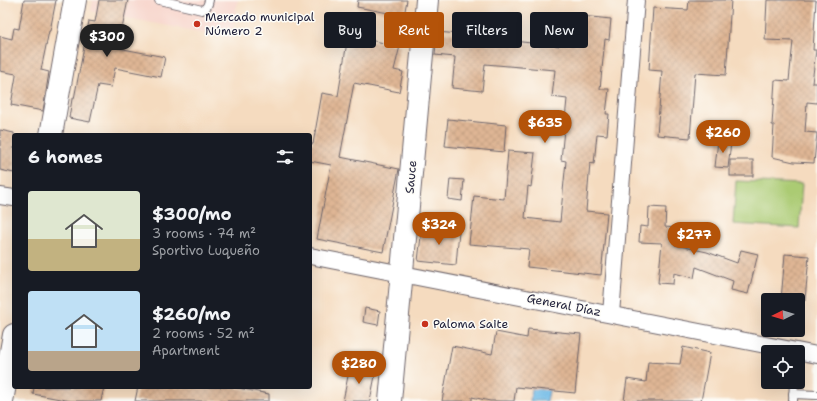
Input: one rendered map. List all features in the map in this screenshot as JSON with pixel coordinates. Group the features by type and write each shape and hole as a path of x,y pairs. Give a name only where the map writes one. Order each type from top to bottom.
{"street":[{"path":"51,133 75,0"},
{"name":"Sauce","path":"390,401 427,0"},
{"path":"611,314 636,0"},
{"path":"0,196 12,198"},
{"name":"General Díaz","path":"312,256 765,345"},
{"path":"2,401 12,346"},
{"name":"General Díaz","path":"805,353 817,355"}],"lane":[{"path":"159,0 202,10 206,9 208,6 208,0"},
{"path":"793,398 817,395"}],"shaded area":[{"name":"Mercado municipal Número 2","path":"93,0 238,0 231,38 91,11"}],"green space":[{"path":"736,181 802,184 799,228 733,224"}],"water":[{"path":"533,384 550,387 547,401 530,401"}],"building":[{"path":"24,0 56,0 41,70 49,72 43,111 11,105 16,74 0,71 0,36 12,39 14,28 19,29"},
{"path":"99,0 128,0 118,48 165,57 161,77 115,68 111,87 98,85 90,122 69,118 89,21 95,22"},
{"path":"358,0 407,0 405,12 384,12 357,7"},
{"path":"689,0 731,0 726,75 695,73 690,138 657,135 662,71 649,70 653,8 688,10"},
{"path":"767,0 816,0 813,50 816,50 812,83 817,83 817,103 807,102 805,132 817,133 814,163 794,162 772,157 774,125 772,125 775,80 789,81 793,41 765,40"},
{"path":"588,17 611,19 609,40 605,39 600,89 609,89 606,114 609,114 607,135 597,134 594,164 590,163 586,211 607,213 601,275 527,267 529,249 469,244 474,196 504,199 508,151 535,153 531,187 528,186 525,218 560,222 566,161 561,160 567,99 552,97 555,70 485,64 482,91 452,88 455,57 435,55 436,48 444,48 444,33 452,33 452,48 522,48 522,42 530,43 530,48 588,48"},
{"path":"376,41 384,43 384,48 400,48 394,70 403,72 399,92 354,83 340,157 399,169 383,252 317,239 331,165 312,161 312,144 322,93 338,96 346,48 376,48"},
{"path":"448,119 506,125 504,152 445,146"},
{"path":"0,130 14,133 12,133 12,173 0,170"},
{"path":"718,140 731,142 728,168 715,167"},
{"path":"730,160 753,160 753,176 730,176"},
{"path":"450,179 464,180 462,201 448,199"},
{"path":"649,207 666,208 665,227 676,228 675,245 707,252 737,263 741,250 758,254 748,294 731,290 733,281 696,267 694,278 674,273 673,284 658,283 662,243 639,242 640,226 648,227"},
{"path":"422,228 459,231 456,265 418,261"},
{"path":"785,254 809,256 805,300 805,293 782,293"},
{"path":"365,308 380,311 378,325 363,322"},
{"path":"528,329 581,334 575,393 516,387 514,401 490,401 472,397 472,401 442,401 452,346 492,354 496,332 527,338"},
{"path":"683,347 710,353 701,401 624,401 627,379 646,382 648,362 680,364"},
{"path":"350,366 376,371 370,401 343,401"},
{"path":"34,389 104,389 101,401 71,401 33,394"},
{"path":"138,389 243,389 269,394 269,401 135,401"}],"place":[{"name":"Mercado municipal Número 2","path":"197,24"},
{"name":"Paloma Saite","path":"425,324"}]}
